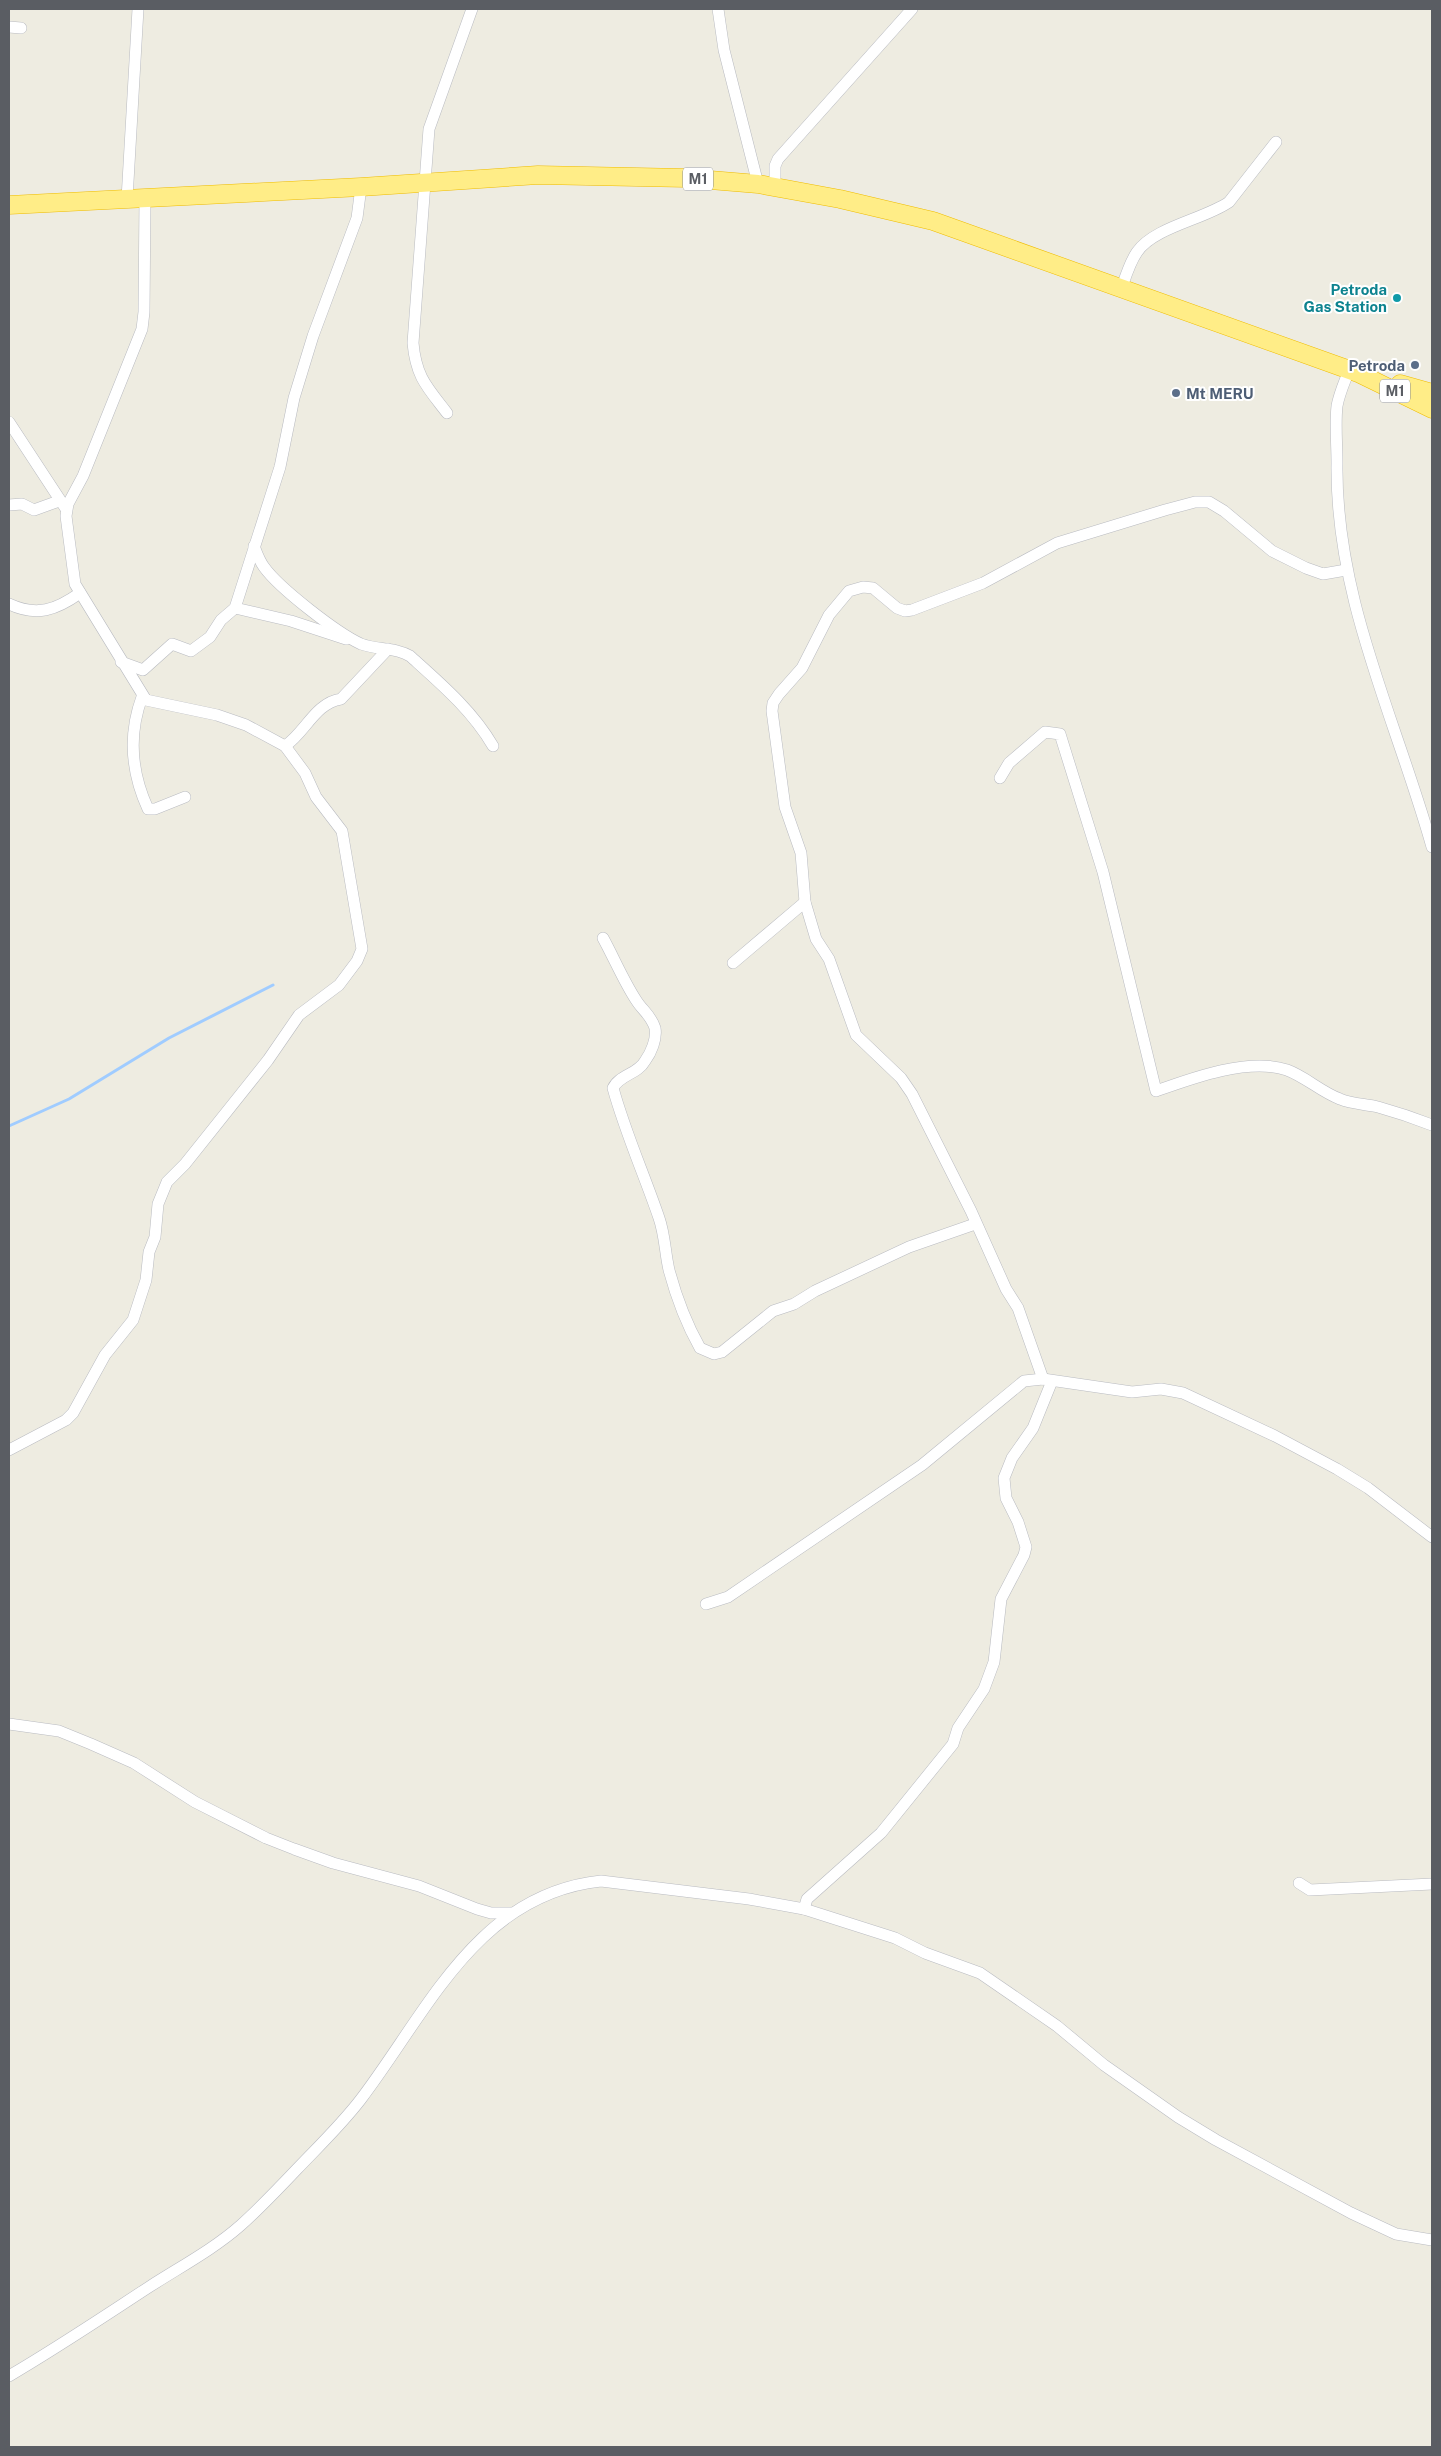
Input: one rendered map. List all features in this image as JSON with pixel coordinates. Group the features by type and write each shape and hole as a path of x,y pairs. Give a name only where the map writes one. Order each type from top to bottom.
{"highway":[{"name":"M1","path":"9,205 361,187 538,175 686,178 766,186 910,214 1122,287 1354,371 1432,393"},
{"name":"M1","path":"1354,371 1432,409"}],"street":[{"path":"127,199 138,9"},
{"path":"447,413 421,378 414,363 413,343 424,222 423,182 429,129 472,9"},
{"path":"718,9 724,50 766,186"},
{"path":"766,186 778,159 912,9"},
{"path":"9,27 22,28"},
{"path":"1122,287 1132,260 1142,246 1175,226 1222,207 1229,202 1276,142"},
{"path":"121,662 143,670 172,644 191,651 210,637 221,620 235,608 282,460 294,398 313,336 357,218 361,187"},
{"path":"9,505 22,504 34,510 63,505 83,476 142,329 144,312 145,199"},
{"path":"1354,371 1337,405 1337,492 1346,570 1364,642 1432,847"},
{"path":"9,422 63,505 75,584 142,697 146,700 217,715 246,725 285,746 305,773 316,797 342,831 362,949 360,957 339,985 298,1015 268,1060 186,1164 167,1182 158,1204 155,1238 149,1252 146,1280 133,1320 105,1355 72,1413 66,1420 9,1450"},
{"path":"804,1910 807,1899 874,1840 935,1768 952,1744 958,1728 984,1689 994,1662 1001,1599 1024,1555 1026,1547 1018,1522 1006,1498 1004,1478 1012,1458 1033,1428 1048,1380 1018,1308 1006,1289 912,1094 901,1078 856,1035 829,959 816,939 805,902 803,862 785,807 772,711 773,703 802,668 829,615 849,591 863,586 873,588 897,608 905,611 912,610 983,583 1057,543 1195,502 1209,502 1224,511 1272,551 1306,568 1323,574 1346,570"},
{"path":"254,546 258,559 272,576 309,610 362,644"},
{"path":"9,604 19,609 50,611 64,605 80,593"},
{"path":"235,608 291,621 362,644 404,652 442,685 475,721 493,746"},
{"path":"285,746 296,739 304,726 330,701 341,699 388,649"},
{"path":"142,697 136,714 132,742 134,769 140,791 148,809 155,810 185,797"},
{"path":"1000,778 1009,763 1045,732 1060,734 1103,872 1156,1091 1220,1071 1266,1066 1278,1067 1300,1075 1319,1090 1342,1100 1376,1107 1432,1125"},
{"path":"733,963 805,902"},
{"path":"603,938 637,1002 648,1012 655,1030 652,1048 644,1064 616,1082 613,1088 624,1126 659,1218 666,1244 669,1269 686,1319 700,1348 714,1354 722,1352 773,1311 794,1304 815,1290 909,1247 975,1224"},
{"path":"706,1604 728,1597 922,1465 1013,1388 1024,1381 1048,1380 1132,1392 1161,1389 1183,1393 1202,1400 1337,1469 1368,1488 1432,1537"},
{"path":"9,1724 59,1731 91,1744 134,1763 195,1802 266,1838 294,1849 419,1886 477,1909 491,1913 511,1913"},
{"path":"9,2376 61,2344 239,2226 341,2124 362,2098 436,1989 459,1961 511,1913 558,1889 578,1883 601,1880 749,1899 804,1910 895,1938 925,1953 980,1973 1057,2026 1118,2075 1216,2140 1351,2213 1396,2234 1432,2240"},
{"path":"1300,1883 1310,1890 1432,1884"}],"waterway":[{"path":"9,1126 69,1099 169,1038 273,985"}],"place":[{"name":"Petroda Gas Station","path":"1397,298"},
{"name":"Petroda","path":"1415,365"},
{"name":"Mt MERU","path":"1176,393"}]}
